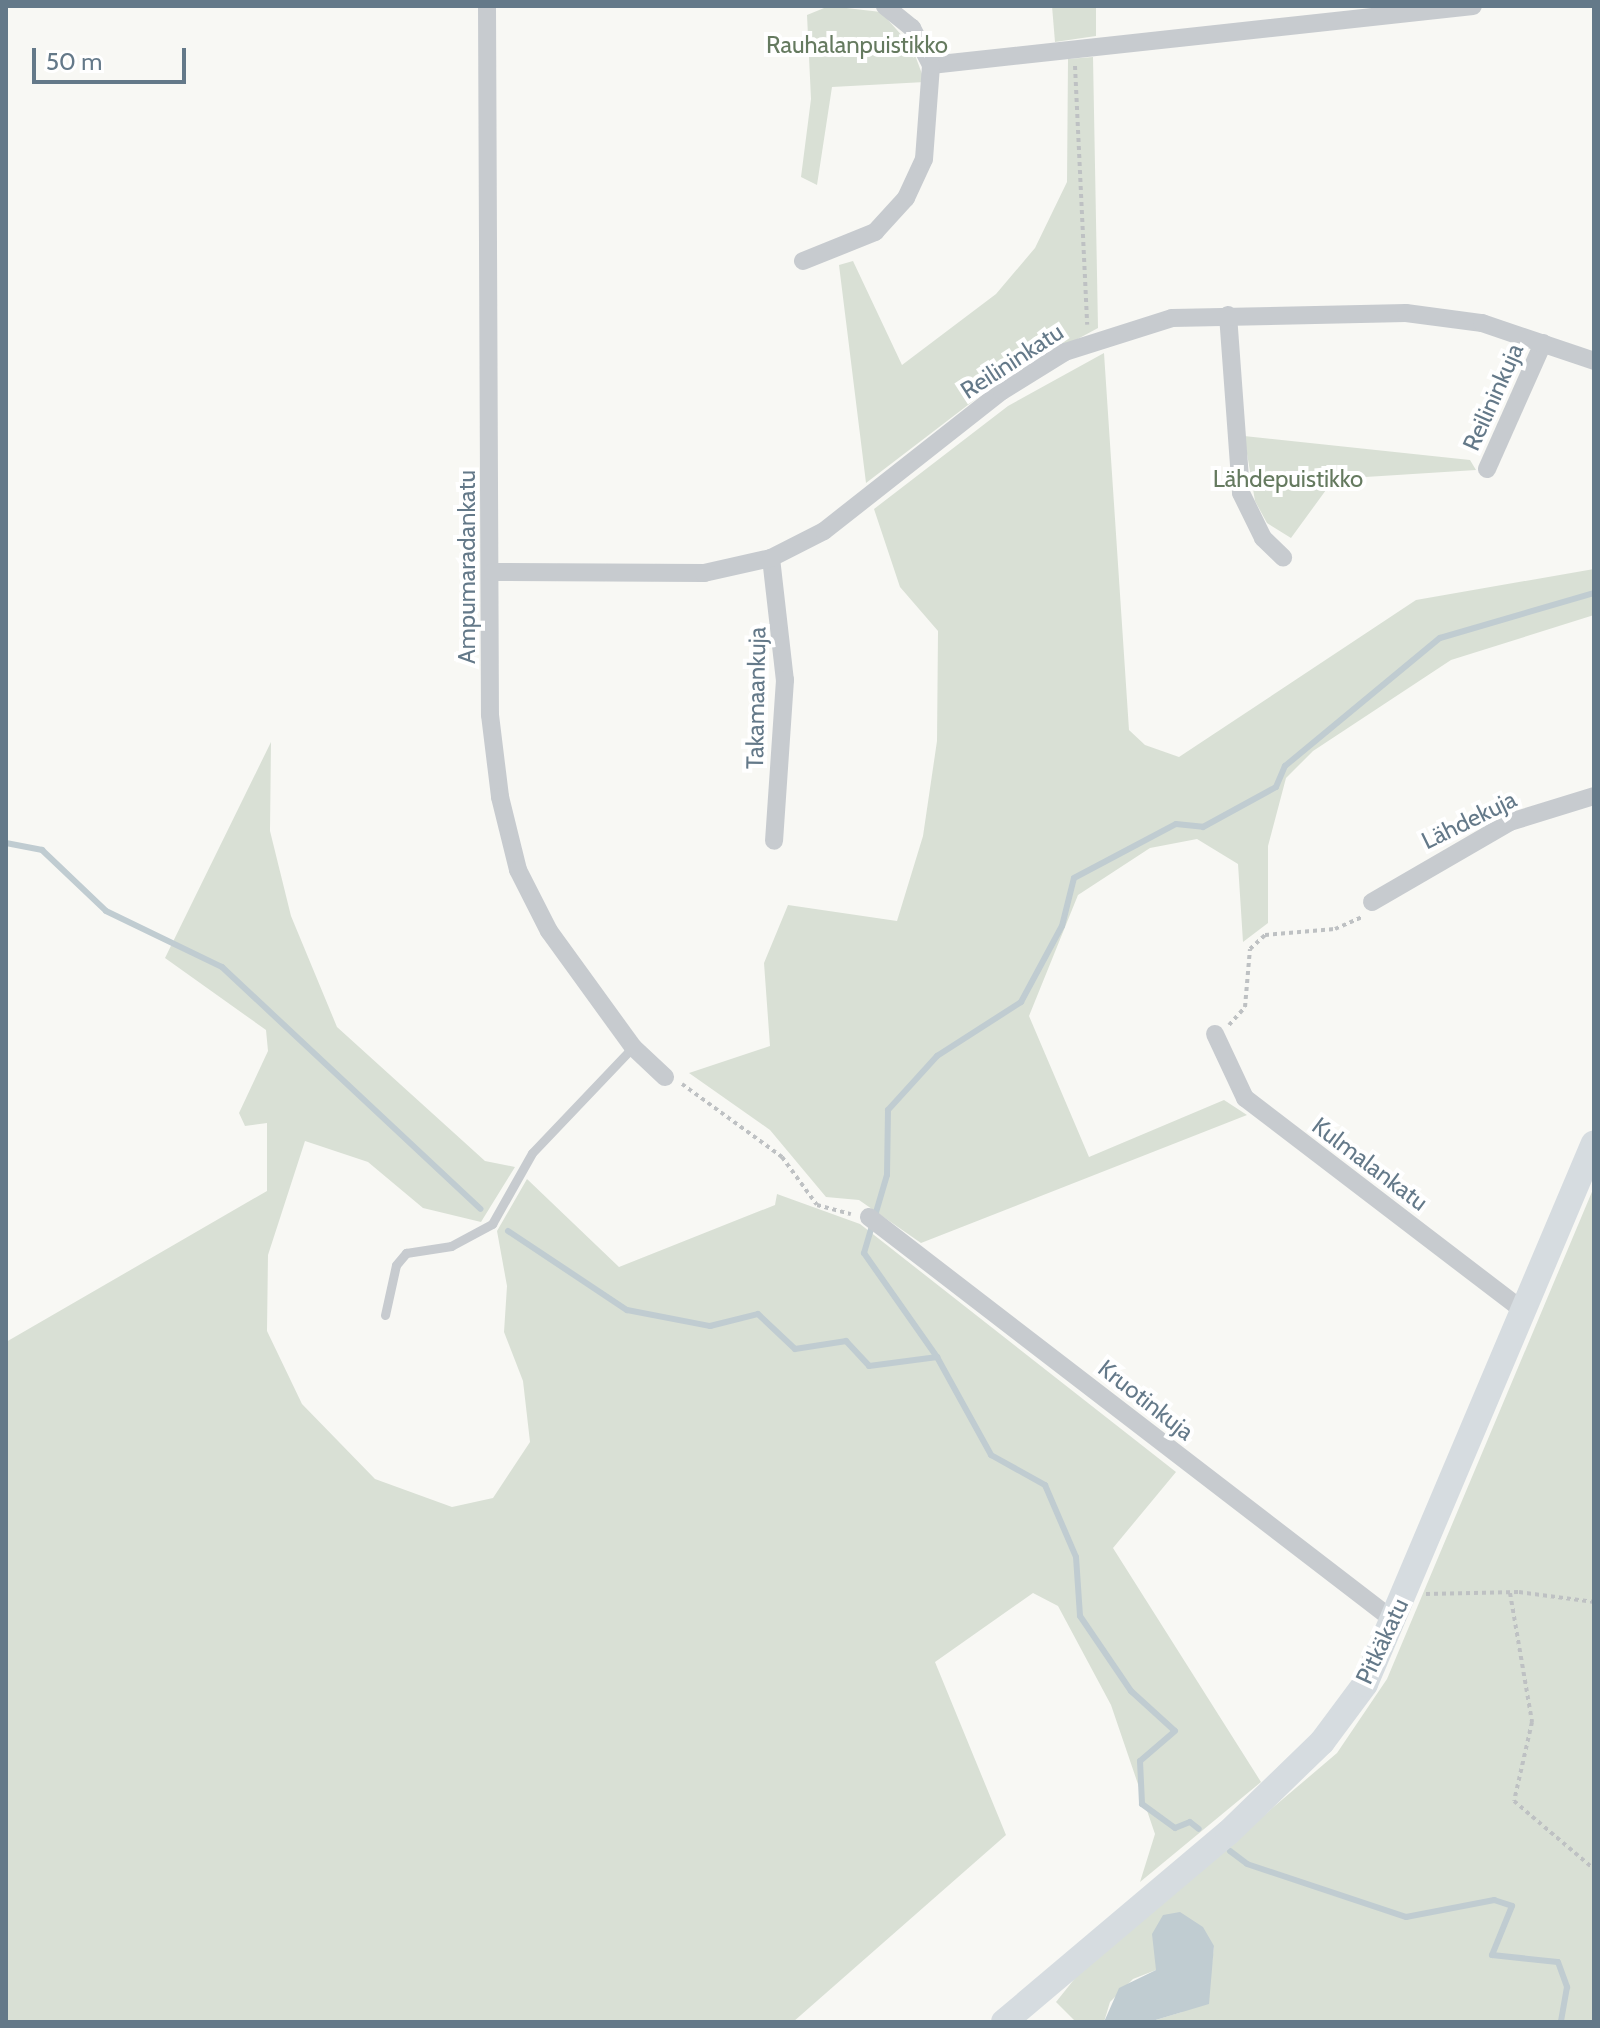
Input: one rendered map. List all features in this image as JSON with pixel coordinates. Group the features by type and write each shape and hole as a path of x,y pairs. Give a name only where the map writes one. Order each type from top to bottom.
{"street":[{"name":"Ampumaradankatu","path":"487,6 493,572 490,715 518,870 549,931 633,1047 665,1077"},
{"path":"803,261 875,232 906,198 924,159 931,65 912,28 885,6"},
{"path":"931,65 1473,6"},
{"name":"Reilininkatu","path":"493,572 704,573 771,558 824,531 1002,391 1089,341 1172,318 1406,313 1482,323 1594,361"},
{"path":"1228,315 1241,493 1263,538 1283,557"},
{"name":"Reilininkuja","path":"1487,469 1543,343"},
{"name":"Takamaankuja","path":"771,558 785,680 774,841"},
{"name":"Lähdekuja","path":"1372,902 1510,822 1594,796"},
{"name":"Kulmalankatu","path":"1215,1034 1245,1098 1522,1310"},
{"name":"Pitkäkatu","path":"1004,2022 1228,1833 1322,1742 1365,1684 1594,1143"},
{"name":"Kruotinkuja","path":"869,1217 1393,1620"}],"lane":[{"path":"385,1315 396,1265 406,1253 451,1246 492,1224 532,1153 633,1047"}],"path":[{"path":"1075,48 1089,341"},
{"path":"1215,1034 1245,1007 1250,949 1265,935 1335,929 1361,919 1372,902"},
{"path":"665,1077 695,1090 782,1157 817,1205 869,1217"},
{"path":"1404,1594 1510,1593 1594,1602"},
{"path":"1510,1593 1532,1722 1514,1801 1594,1869"}],"green space":[{"name":"Rauhalanpuistikko","path":"829,6 881,12 912,47 925,82 832,87 817,185 801,177 811,99 807,15"},
{"path":"1052,6 1096,6 1096,36 1055,42"},
{"path":"1093,57 1098,328 998,382 866,483 839,265 853,261 902,365 996,294 1035,248 1067,182 1068,59"},
{"path":"1104,353 1129,730 1145,745 1179,757 1416,600 1594,569 1594,615 1451,660 1313,751 1286,778 1268,846 1268,923 1243,942 1238,864 1197,839 1150,848 1078,895 1029,1016 1089,1157 1224,1100 1247,1115 921,1243 859,1200 826,1197 770,1130 689,1073 770,1046 764,963 788,905 897,921 923,836 937,741 938,631 900,587 874,509 1008,406"},
{"name":"Lähdepuistikko","path":"1244,436 1470,460 1476,470 1334,479 1291,538 1267,523 1255,501"},
{"path":"271,742 270,831 291,916 337,1027 485,1161 515,1167 481,1222 423,1208 368,1162 305,1141 268,1255 267,1331 302,1404 375,1479 452,1507 493,1498 530,1442 523,1381 504,1332 507,1286 497,1231 527,1179 619,1267 775,1205 777,1194 860,1224 1176,1472 1113,1548 1261,1782 1140,1882 1155,1834 1111,1705 1058,1606 1033,1593 935,1662 1006,1835 793,2022 6,2022 6,1342 267,1191 267,1123 245,1126 239,1113 268,1051 266,1030 165,958"},
{"path":"1594,1187 1594,2022 1149,2022 1182,2012 1212,1963 1214,1946 1159,1952 1156,1970 1133,1979 1110,2002 1104,2022 1076,2022 1056,2002 1080,1972 1337,1753 1387,1679"}],"shaded area":[{"path":"1180,1912 1203,1927 1214,1946 1209,2004 1149,2022 1104,2022 1119,1988 1156,1970 1152,1934 1163,1915"}],"waterway":[{"path":"937,1357 864,1253 887,1175 888,1110 937,1056 1021,1002 1062,926 1074,878 1176,824 1203,827 1276,787 1285,766 1440,638 1594,593"},
{"path":"6,843 42,850 106,911 222,967 481,1209"},
{"path":"508,1231 627,1310 710,1326 758,1314 795,1349 846,1341 869,1366 937,1357 991,1455 1045,1485 1076,1557 1080,1616 1131,1691 1175,1731 1140,1761 1142,1804 1175,1828 1190,1822 1199,1829"},
{"path":"1230,1851 1247,1864 1406,1917 1494,1900 1512,1906 1492,1955 1558,1962 1567,1987 1561,2022"}]}
